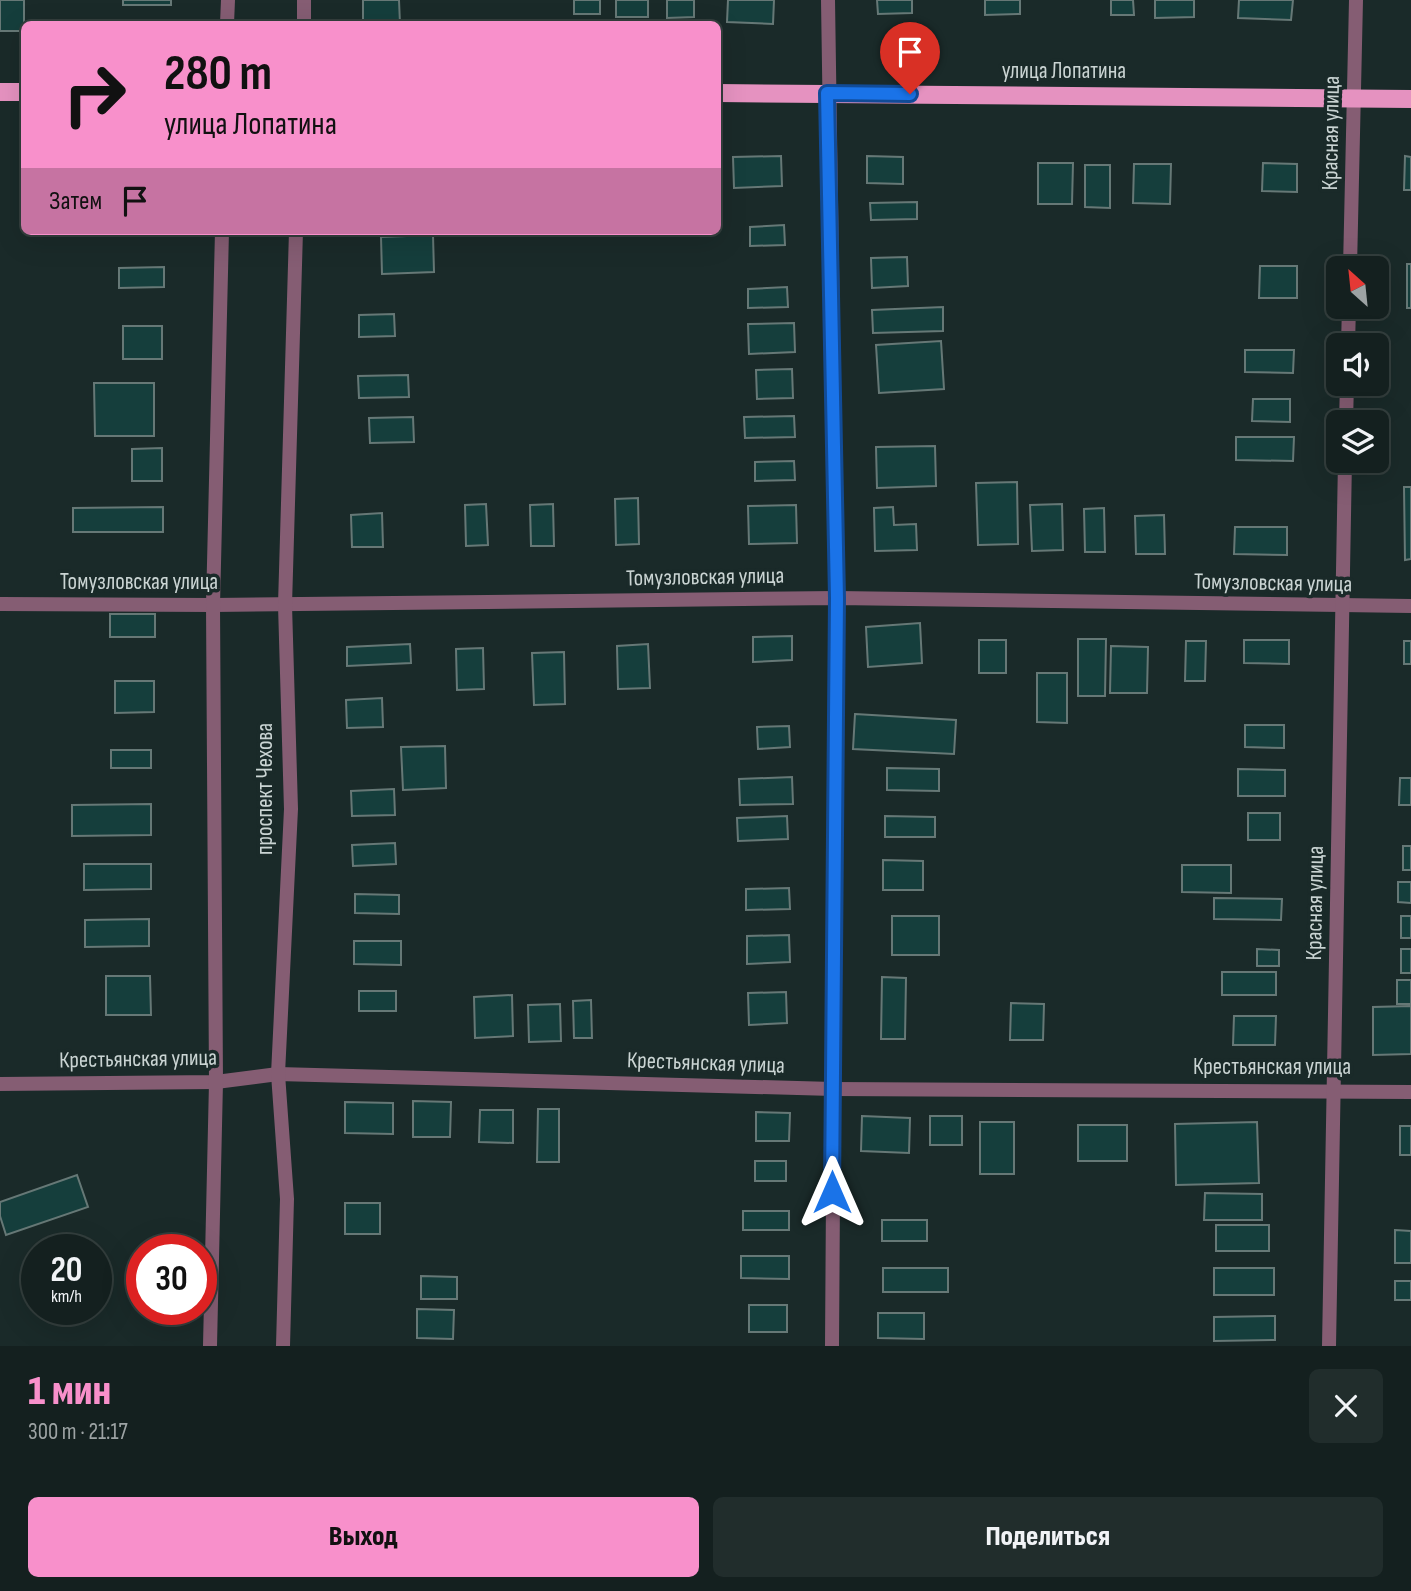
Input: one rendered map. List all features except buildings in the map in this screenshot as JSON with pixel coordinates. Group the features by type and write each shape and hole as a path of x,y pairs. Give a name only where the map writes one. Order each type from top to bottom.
{"main road":[{"path":"0,92 21,92"},
{"name":"улица Лопатина","path":"721,93 1411,99"}],"street":[{"path":"227,21 228,0"},
{"path":"304,0 304,21"},
{"path":"828,0 827,93 837,598 832,1346"},
{"name":"Красная улица","path":"1350,256 1356,0"},
{"path":"210,1346 216,1082 213,605 222,235"},
{"name":"проспект Чехова","path":"284,1346 287,1199 278,1073 291,809 285,604 296,235"},
{"name":"Красная улица","path":"1329,1346 1336,1089 1345,473"},
{"name":"Томузловская улица","path":"0,604 213,605 837,598 1411,606"},
{"name":"Крестьянская улица","path":"0,1084 216,1082 278,1073 833,1089 1411,1091"}],"route":[{"path":"832,1192 837,598 827,93 910,94"}]}
